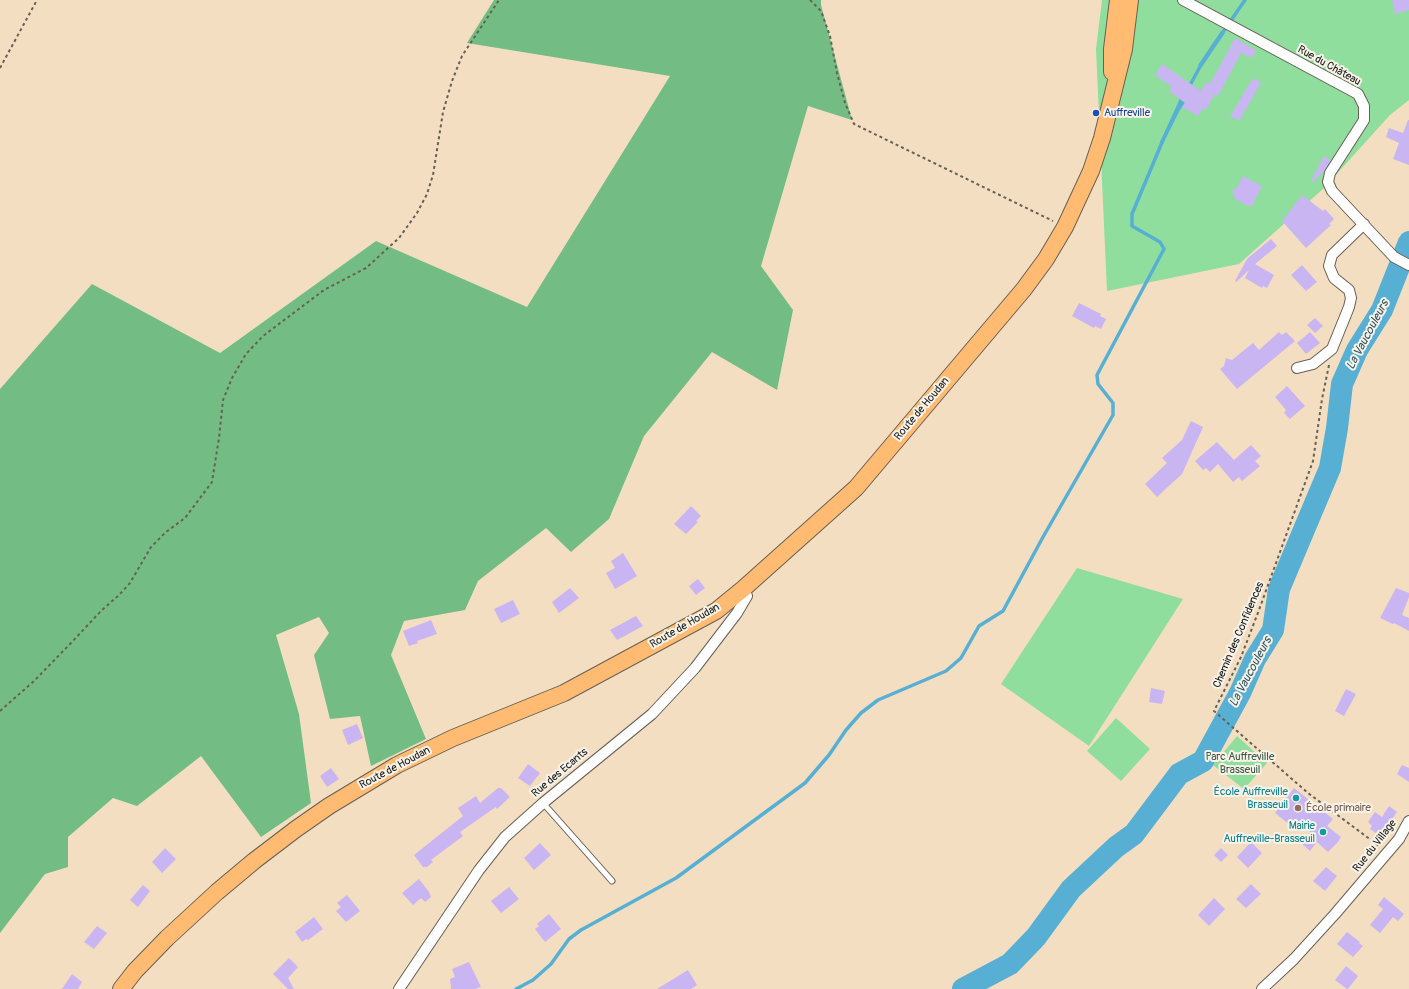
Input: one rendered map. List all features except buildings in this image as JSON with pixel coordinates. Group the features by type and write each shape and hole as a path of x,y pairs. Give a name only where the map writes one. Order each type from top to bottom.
{"main road":[{"name":"Route de Houdan","path":"1113,89 1112,50 1118,0"},
{"name":"Route de Houdan","path":"120,989 162,943 217,892 266,852 329,806 367,782 416,755 453,738 564,693 716,610 742,590 856,488 1024,289 1046,259 1065,227 1095,159 1105,125 1124,50 1130,0"}],"street":[{"name":"Rue du Château","path":"1183,0 1358,94 1364,106 1364,120 1330,173 1328,182 1332,191 1394,257 1409,265"},
{"path":"1297,368 1313,364 1332,348 1349,307 1350,298 1349,290 1334,278 1329,266 1332,255 1364,224"},
{"name":"Rue des Ecants","path":"399,989 479,870 505,837 543,803 652,714 694,668 737,613 747,596 742,590"},
{"name":"Rue du Village","path":"1262,989 1294,959 1386,852 1399,839 1409,821"}],"lane":[{"path":"543,803 612,881"}],"path":[{"path":"0,68 37,0"},
{"path":"0,711 34,681 101,610 130,584 151,547 166,532 186,518 212,482 220,438 222,400 232,378 246,354 263,336 324,290 366,268 399,238 417,213 427,194 433,175 443,112 452,81 462,56 499,0"},
{"path":"810,0 821,11 830,36 837,73 845,103 854,124 1065,227"},
{"name":"Chemin des Confidences","path":"1332,348 1322,399 1314,461 1257,617 1214,712 1308,793 1386,852"}],"green space":[{"path":"494,0 821,0 821,5 852,120 808,106 761,266 793,310 777,390 712,352 644,436 609,519 571,552 546,528 478,581 465,610 404,621 391,655 426,739 371,766 360,716 330,719 314,655 329,633 319,617 276,635 299,714 311,803 261,837 201,756 137,806 113,798 68,837 68,867 45,874 0,933 0,389 92,284 220,353 376,241 527,307 670,76 467,43"},
{"path":"1102,0 1409,0 1409,100 1390,115 1323,189 1239,264 1107,291 1096,49"},
{"path":"1077,568 1183,599 1089,746 1001,684"},
{"path":"1116,718 1150,749 1121,781 1087,751"},
{"name":"Parc Auffreville Brasseuil","path":"1237,736 1267,763 1244,789 1213,765"}],"water":[{"path":"1221,31 1225,33 1202,67 1198,65"},
{"path":"1182,94 1188,98 1180,110 1163,144 1160,142"}],"waterway":[{"path":"1221,35 1245,0"},
{"path":"1189,87 1202,63"},
{"path":"516,989 533,980 551,964 569,939 581,930 676,878 805,783 829,755 846,730 861,713 878,700 946,671 961,658 979,626 1003,611 1043,537 1113,415 1113,403 1098,384 1097,375 1164,249 1160,242 1132,226 1132,214 1163,140"},
{"name":"La Vaucouleurs","path":"963,989 1010,964 1036,937 1071,889 1116,847 1134,834 1179,774 1203,761 1240,693 1255,659 1273,630 1279,589 1330,468 1337,428 1342,384 1357,350 1382,310 1409,242"}],"place":[{"name":"Auffreville","path":"1096,113"},
{"name":"École Auffreville Brasseuil","path":"1296,798"},
{"name":"École primaire","path":"1298,808"},
{"name":"Mairie Auffreville-Brasseuil","path":"1323,832"}]}
